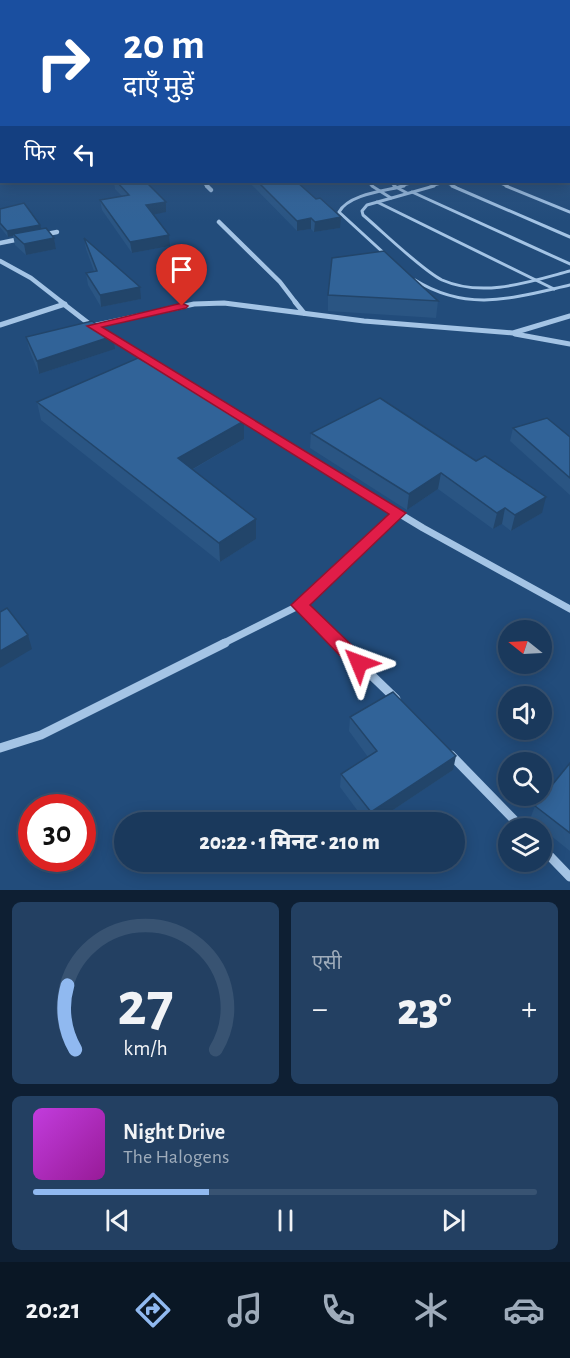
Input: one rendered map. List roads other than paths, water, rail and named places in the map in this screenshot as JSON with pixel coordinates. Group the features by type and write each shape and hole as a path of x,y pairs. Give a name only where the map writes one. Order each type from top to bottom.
{"street":[{"path":"204,183 210,190"},
{"path":"219,222 280,282 304,313"},
{"path":"35,236 57,232"},
{"path":"0,243 27,237"},
{"path":"0,261 31,278 92,326 399,513 570,609"},
{"path":"92,326 194,304 224,303 513,333 570,344"},
{"path":"0,325 65,304"},
{"path":"513,333 570,316"},
{"path":"0,748 41,735 300,605 399,513"},
{"path":"300,605 405,708"},
{"path":"447,751 512,818"},
{"path":"552,858 570,877"}],"lane":[{"path":"368,183 391,198"},
{"path":"390,183 570,264"},
{"path":"392,260 339,212 343,205 412,183"},
{"path":"441,183 367,205 362,211 363,215 440,279 471,290 488,289 570,271"},
{"path":"447,183 570,237"},
{"path":"499,183 570,212"},
{"path":"377,202 554,289"},
{"path":"409,275 434,292 465,303 487,302 570,285"}]}
